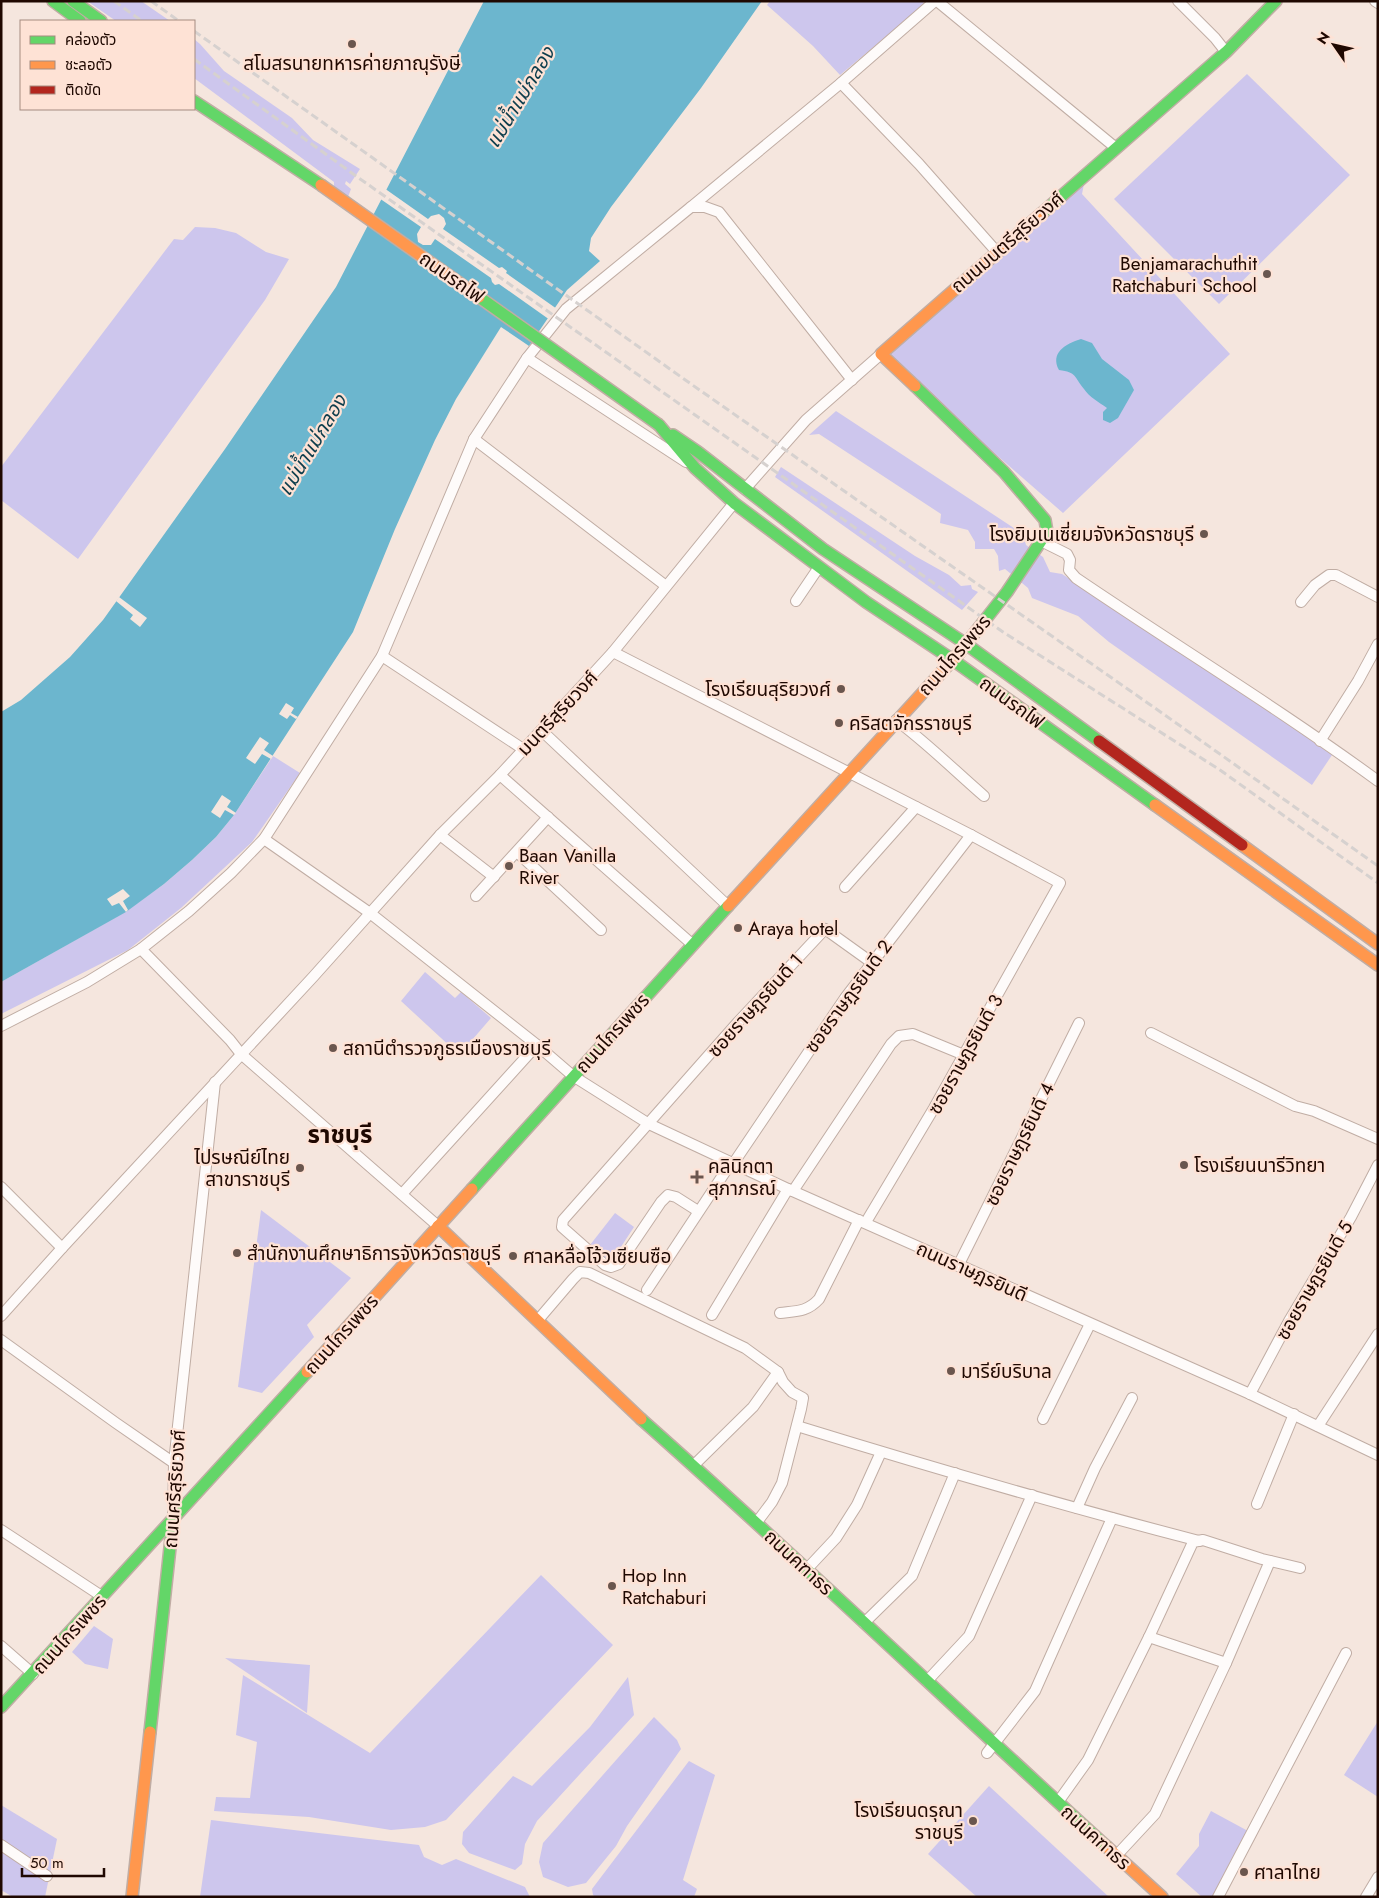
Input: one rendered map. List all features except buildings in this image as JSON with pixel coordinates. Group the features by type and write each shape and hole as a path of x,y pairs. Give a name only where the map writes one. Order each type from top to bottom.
{"main road":[{"path":"53,1 79,20"},
{"path":"73,1 100,20"},
{"name":"ถนนมนตรีสุริยวงศ์","path":"881,354 996,251 1226,52 1276,1"},
{"name":"ถนนรถไฟ","path":"195,93 243,132"},
{"name":"ถนนรถไฟ","path":"195,102 321,185 698,452 823,549 966,644 1378,944"},
{"name":"ถนนไกรเพชร","path":"1,1707 173,1520 848,772 953,660 1012,584 1040,543 1047,532 1045,520 1036,508 1004,472 881,354"},
{"name":"ถนนรถไฟ","path":"659,425 695,468 734,504 874,608 953,660 1378,965"},
{"name":"ถนนคฑาธร","path":"438,1226 638,1416 757,1522 927,1681 991,1749 1058,1802 1162,1897"},
{"name":"ถนนศรีสุริยวงศ์","path":"132,1897 173,1520"}],"street":[{"path":"1,1026 87,982 141,949 224,880 264,839 382,656 474,439 527,358 566,309 840,83 936,1 1116,148"},
{"path":"1178,1 1215,38 1226,52"},
{"path":"840,83 918,164 996,251"},
{"path":"690,207 705,207 719,212 852,380"},
{"name":"ถนนมนตรีสุริยวงศ์","path":"745,489 812,415 881,354"},
{"path":"527,358 695,468"},
{"path":"474,439 666,586"},
{"name":"มนตรีสุริยวงศ์","path":"1,1316 440,835 500,775 613,652 734,504"},
{"path":"1040,543 1068,554 1070,560 1069,570 1076,578 1145,625 1249,691 1378,781"},
{"path":"796,601 819,567"},
{"path":"1301,602 1315,586 1329,575 1336,575 1378,597"},
{"path":"1320,741 1358,681 1378,644"},
{"path":"613,652 971,835"},
{"path":"382,656 523,749"},
{"path":"896,720 925,742 941,759 984,796"},
{"path":"541,730 728,906"},
{"path":"500,775 693,945"},
{"path":"845,887 916,808"},
{"path":"476,896 548,817"},
{"path":"440,835 494,877"},
{"name":"ซอยราษฎรยินดี 3","path":"780,1313 800,1311 811,1307 819,1299 862,1221 934,1108 1060,883 971,835"},
{"name":"ซอยราษฎรยินดี 2","path":"648,1290 698,1211 844,998 971,835"},
{"name":"ถนนราษฎรยินดี","path":"264,839 370,913 537,1045 573,1076 649,1124 958,1266 1250,1394 1378,1455"},
{"path":"517,852 600,930"},
{"name":"ซอยราษฎรยินดี 1","path":"649,1124 738,1022 825,929 871,962"},
{"path":"141,949 230,1040 241,1054 438,1226"},
{"name":"ซอยราษฎรยินดี 4","path":"958,1266 1079,1023"},
{"path":"1151,1033 1295,1106 1314,1111 1378,1139"},
{"path":"712,1315 791,1190 891,1044 899,1036 912,1034 964,1055"},
{"path":"402,1194 537,1045"},
{"name":"ถนนศรีสุริยวงศ์","path":"173,1520 174,1463 215,1082"},
{"path":"649,1124 563,1220 562,1227 605,1265 611,1267 620,1264 661,1202 668,1195 676,1196 698,1211"},
{"name":"ซอยราษฎรยินดี 5","path":"1250,1394 1289,1321 1351,1217 1378,1165"},
{"path":"1,1187 62,1248"},
{"path":"538,1320 580,1272 589,1273 745,1348 778,1372 788,1387 803,1398 782,1483 772,1502 757,1522"},
{"path":"1043,1419 1090,1324"},
{"path":"1318,1426 1378,1334"},
{"path":"1,1340 174,1463"},
{"path":"694,1465 753,1407 778,1372"},
{"path":"1077,1508 1095,1468 1132,1398"},
{"path":"1257,1504 1294,1414"},
{"path":"797,1426 881,1452 1199,1541"},
{"path":"806,1569 836,1538 857,1505 881,1452"},
{"path":"864,1624 912,1576 955,1473"},
{"path":"927,1681 969,1636 1032,1495"},
{"path":"991,1749 1035,1691 1112,1518"},
{"path":"1,1530 103,1597"},
{"path":"1058,1802 1088,1760 1149,1637 1193,1542 1203,1540 1270,1561 1300,1568"},
{"path":"1116,1856 1155,1814 1226,1663 1270,1561"},
{"path":"1149,1637 1226,1663"},
{"path":"1,1646 33,1674"},
{"path":"1218,1897 1346,1653"},
{"path":"1,1845 46,1876"},
{"path":"1366,1897 1378,1877"}],"shaded area":[{"path":"87,1 141,1 169,20 115,20"},
{"path":"770,1 922,1 925,4 840,75 813,46 767,5"},
{"path":"195,40 224,71 292,118 313,140 360,169 350,184 346,181 345,184 351,189 348,197 334,186 334,182 195,79"},
{"path":"1247,74 1350,175 1219,304 1114,199"},
{"path":"1086,174 1082,194 1230,354 1063,513 881,354"},
{"path":"195,227 215,228 236,233 266,252 289,259 265,300 78,559 1,500 1,467 174,239 183,240"},
{"path":"836,411 1023,534 1026,545 1043,557 1050,572 1062,574 1265,707 1332,755 1312,785 1109,642 1078,616 1032,598 1028,588 1005,569 999,571 998,556 994,549 975,549 975,542 968,530 940,523 941,514 819,434 809,435"},
{"path":"781,467 915,556 949,575 961,586 971,585 972,589 978,592 962,610 775,477"},
{"path":"273,756 300,773 252,842 181,908 128,950 1,1014 1,982 125,912 164,884 216,837 234,815"},
{"path":"425,972 455,998 461,992 491,1018 466,1047 454,1050 401,1001"},
{"path":"261,1210 351,1278 307,1325 314,1337 262,1393 238,1387"},
{"path":"615,1213 634,1227 611,1262 590,1245"},
{"path":"541,1575 613,1645 446,1820 425,1827 391,1830 309,1817 214,1811 216,1797 250,1798 257,1742 236,1735 243,1675 370,1753"},
{"path":"94,1626 113,1639 108,1669 85,1664 72,1652"},
{"path":"225,1658 310,1665 307,1713"},
{"path":"628,1677 634,1715 537,1821 525,1844 522,1864 515,1870 469,1853 462,1844 463,1832 513,1776 532,1786 590,1727"},
{"path":"654,1717 677,1740 681,1749 627,1826 616,1846 586,1883 568,1887 543,1877 539,1862 543,1843"},
{"path":"1378,1721 1378,1797 1344,1775"},
{"path":"689,1761 715,1775 683,1880 697,1889 694,1897 596,1897 593,1895 592,1889"},
{"path":"989,1786 1109,1897 977,1897 928,1854"},
{"path":"1,1805 57,1839 45,1897 13,1897 1,1890"},
{"path":"1211,1811 1248,1831 1213,1897 1202,1897 1176,1874 1199,1846 1199,1834"},
{"path":"211,1820 419,1845 424,1857 442,1865 456,1859 525,1887 530,1897 200,1897"}],"water":[{"name":"แม่น้ำแม่กลอง","path":"484,1 762,1 701,88 611,207 591,238 589,251 600,261 567,290 529,346 501,327 456,399 435,440 395,529 353,632 234,815 216,837 192,860 164,884 126,912 1,982 1,712 21,700 70,657 103,620 225,449 336,287"},
{"path":"1081,339 1092,343 1102,359 1129,380 1134,390 1118,418 1110,423 1103,420 1103,412 1107,408 1094,399 1072,374 1059,370 1056,359 1058,354 1065,347"}],"pier":[{"path":"384,188 428,219 439,214 444,218 446,224 443,229 499,268 502,267 507,271 506,273 557,309 550,320 499,284 495,285 491,278 435,239 431,245 423,245 418,242 417,234 421,227 379,198"},
{"path":"119,597 147,618 140,627 130,619 133,615 116,601"},
{"path":"286,703 294,708 291,713 298,717 296,719 290,715 287,719 279,714"},
{"path":"260,737 269,743 264,750 273,756 271,759 262,754 255,764 246,758"},
{"path":"222,795 231,801 227,807 236,813 234,815 225,810 220,818 211,812"},
{"path":"123,889 130,896 123,901 128,910 126,912 119,903 112,906 107,899"}],"railway":[{"path":"114,1 141,20"},
{"path":"151,1 178,20"},
{"path":"195,32 691,384 1378,866"},
{"path":"195,60 356,176 1003,632 1220,770 1378,883"}],"traffic: fast":[{"path":"53,1 79,20"},
{"path":"73,1 100,20"},
{"path":"1041,214 1226,52 1276,1"},
{"path":"195,102 321,185"},
{"path":"479,297 659,425"},
{"path":"915,386 1004,472 1045,520 1047,532 1007,592 959,653"},
{"path":"659,425 695,468 734,503 866,602 953,660 1155,805"},
{"path":"673,435 698,452 823,549 966,644 1099,741"},
{"path":"472,1189 728,906"},
{"path":"1,1707 307,1372"},
{"path":"641,1419 759,1525 1107,1847"},
{"path":"150,1732 173,1520"}],"traffic: slow":[{"path":"321,185 479,297"},
{"path":"915,386 881,354 1041,214"},
{"path":"728,906 959,653"},
{"path":"1155,805 1378,965"},
{"path":"1242,845 1378,944"},
{"path":"307,1372 472,1189"},
{"path":"438,1226 641,1419"},
{"path":"132,1897 150,1732"},
{"path":"1107,1847 1162,1897"}],"traffic: jam":[{"path":"1099,741 1242,845"}],"place":[{"name":"สโมสรนายทหารค่ายภาณุรังษี","path":"352,44"},
{"name":"Benjamarachuthit Ratchaburi School","path":"1267,274"},
{"name":"โรงยิมเนเซี่ยมจังหวัดราชบุรี","path":"1204,534"},
{"name":"โรงเรียนสุริยวงศ์","path":"841,689"},
{"name":"คริสตจักรราชบุรี","path":"839,723"},
{"name":"Baan Vanilla River","path":"509,866"},
{"name":"Araya hotel","path":"738,928"},
{"name":"สถานีตำรวจภูธรเมืองราชบุรี","path":"333,1048"},
{"name":"โรงเรียนนารีวิทยา","path":"1184,1165"},
{"name":"ไปรษณีย์ไทย สาขาราชบุรี","path":"300,1168"},
{"name":"คลินิกตา สุภาภรณ์","path":"697,1177"},
{"name":"สำนักงานศึกษาธิการจังหวัดราชบุรี","path":"237,1253"},
{"name":"ศาลหลื่อโจ้วเซียนซือ","path":"513,1256"},
{"name":"มารีย์บริบาล","path":"951,1371"},
{"name":"Hop Inn Ratchaburi","path":"612,1586"},
{"name":"โรงเรียนดรุณา ราชบุรี","path":"973,1821"},
{"name":"ศาลาไทย","path":"1244,1872"}],"district":[{"name":"ราชบุรี","path":"340,1135"}]}
